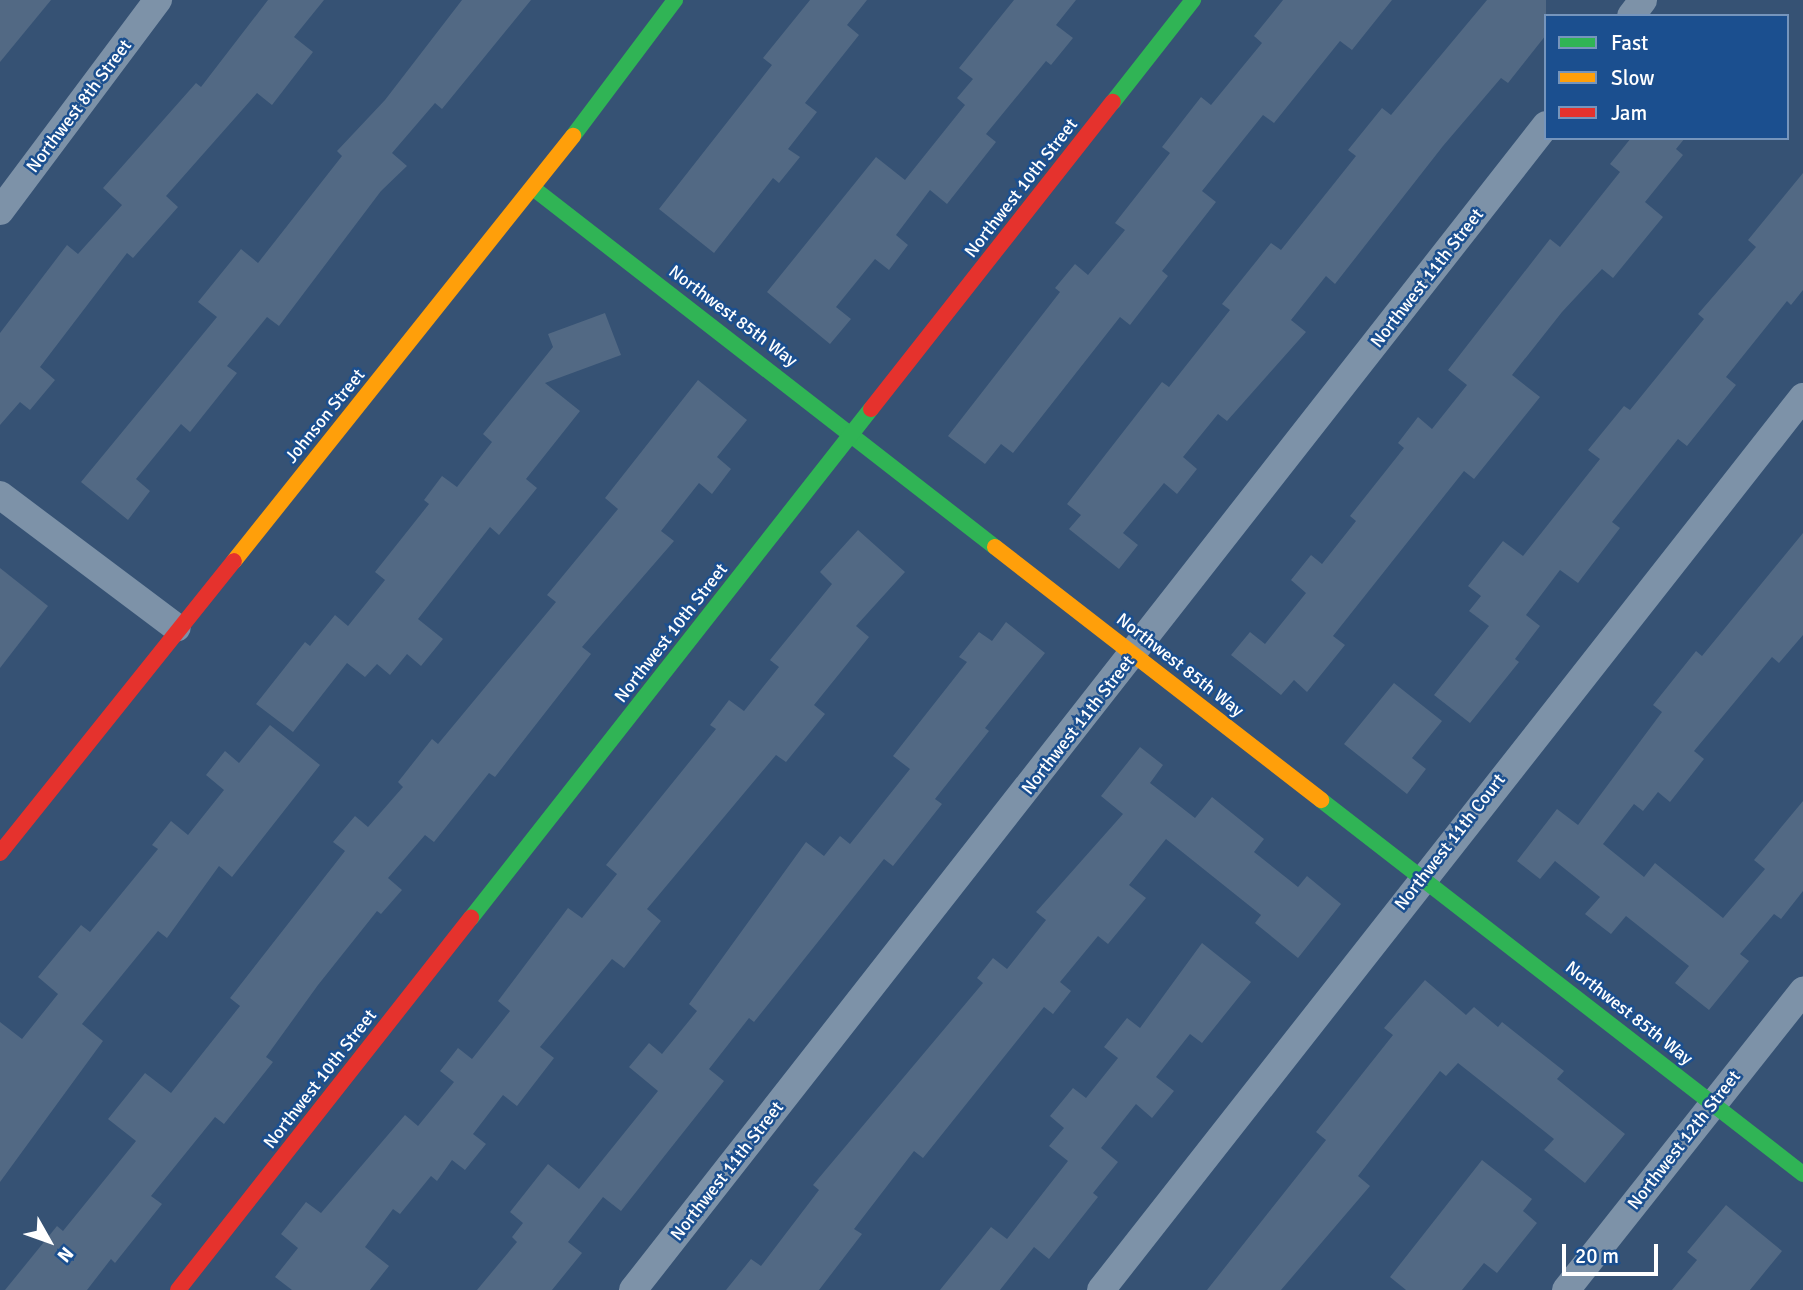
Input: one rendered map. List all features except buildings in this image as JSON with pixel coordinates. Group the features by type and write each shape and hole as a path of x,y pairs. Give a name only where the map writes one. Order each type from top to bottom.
{"street":[{"name":"Northwest 8th Street","path":"0,211 158,0"},
{"name":"Johnson Street","path":"0,853 177,628 533,188 675,0"},
{"name":"Northwest 10th Street","path":"178,1290 1193,0"},
{"path":"1632,14 1643,0"},
{"name":"Northwest 11th Street","path":"633,1290 1544,128"},
{"name":"Northwest 85th Way","path":"533,188 854,432 1133,654 1423,876 1803,1174"},
{"name":"Northwest 11th Court","path":"1101,1290 1423,876 1803,397"},
{"path":"0,495 177,628"},
{"name":"Northwest 12th Street","path":"1566,1290 1803,991"}],"traffic: fast":[{"path":"573,136 675,0"},
{"path":"1113,102 1193,0"},
{"path":"533,188 995,547"},
{"path":"471,918 871,409"},
{"path":"1321,800 1803,1174"}],"traffic: slow":[{"path":"234,561 573,136"},
{"path":"995,547 1321,800"}],"traffic: jam":[{"path":"871,409 1113,102"},
{"path":"0,853 234,561"},
{"path":"178,1290 471,918"}]}
